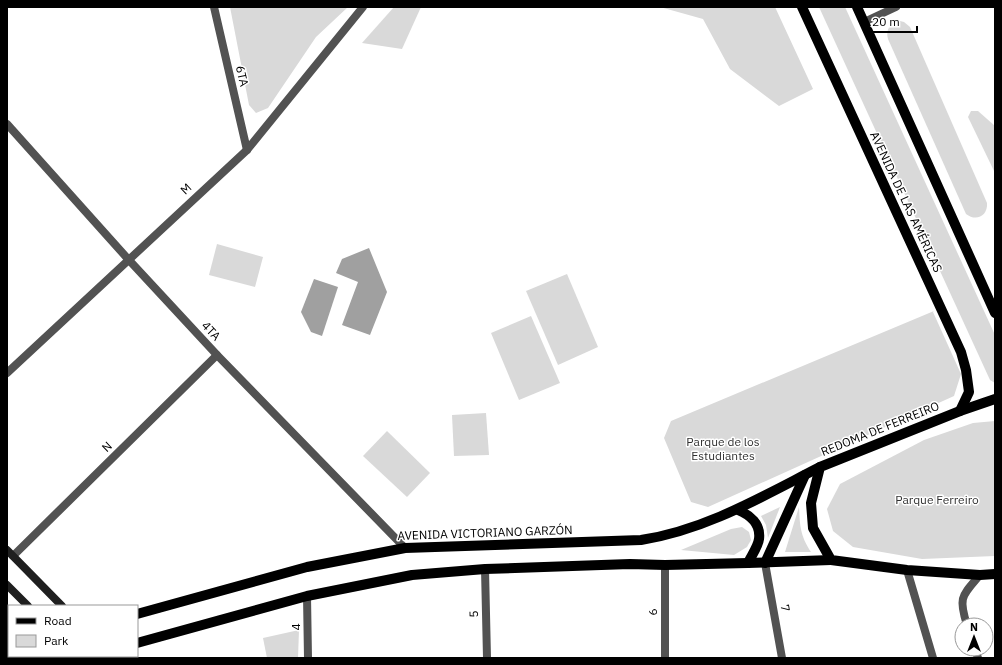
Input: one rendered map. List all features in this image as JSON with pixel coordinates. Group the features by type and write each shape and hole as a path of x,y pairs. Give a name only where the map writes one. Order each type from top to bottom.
{"main road":[{"name":"AVENIDA DE LAS AMÉRICAS","path":"802,7 961,352 966,370 968,392 960,411"},
{"path":"857,7 995,313"},
{"name":"REDOMA DE FERREIRO","path":"831,560 813,528 811,503 820,467 960,411 995,399"},
{"name":"AVENIDA VICTORIANO GARZÓN","path":"138,614 307,567 405,548 641,540 654,538 686,529 738,510 820,467"},
{"path":"765,563 805,475"},
{"path":"738,510 748,514 757,525 759,540 748,563"},
{"path":"10,553 61,605"},
{"path":"138,643 308,596 412,575 485,570 630,564 664,565 765,563 831,560 907,570 980,575 995,574"},
{"path":"7,585 27,605"}],"street":[{"name":"6TA","path":"214,7 247,150"},
{"name":"M","path":"7,373 247,150 363,7"},
{"path":"864,22 896,7"},
{"name":"4TA","path":"7,124 128,259 217,355 405,548"},
{"name":"N","path":"10,553 217,355"},
{"name":"7","path":"765,563 782,658"},
{"name":"6","path":"664,565 665,658"},
{"name":"5","path":"485,570 487,658"},
{"path":"907,570 934,658"},
{"path":"965,617 962,608 964,593 980,575"},
{"name":"4","path":"308,596 308,658"}],"green space":[{"path":"230,7 348,7 316,37 268,108 256,113 249,105"},
{"path":"394,7 421,7 402,49 362,43"},
{"path":"660,7 775,7 813,89 779,106 730,69 703,19"},
{"path":"819,7 845,7 995,335 995,383 990,380"},
{"path":"900,21 904,22 910,27 987,203 986,211 981,216 974,217 966,214 888,39 887,32 891,24"},
{"path":"971,111 978,111 995,126 995,173 968,117"},
{"path":"217,244 263,257 255,287 209,275"},
{"path":"567,274 598,347 558,365 526,291"},
{"name":"Parque de los Estudiantes","path":"934,311 933,312 961,374 954,396 708,507 691,502 664,438 671,421"},
{"path":"531,316 560,383 519,400 491,333"},
{"path":"486,413 489,455 454,456 452,415"},
{"name":"Parque Ferreiro","path":"995,421 995,556 922,559 853,547 833,531 827,509 840,484 924,440 973,423"},
{"path":"387,431 430,473 407,497 363,456"},
{"path":"780,507 768,538 766,525 761,516"},
{"path":"799,507 801,530 811,552 785,552"},
{"path":"742,527 749,532 751,540 747,547 734,555 681,550 731,529"},
{"path":"299,630 298,658 267,658 263,638"}],"shaded area":[{"path":"369,248 387,292 370,335 342,325 358,282 336,273 342,259"},
{"path":"314,279 338,287 322,336 311,332 301,312"}]}
